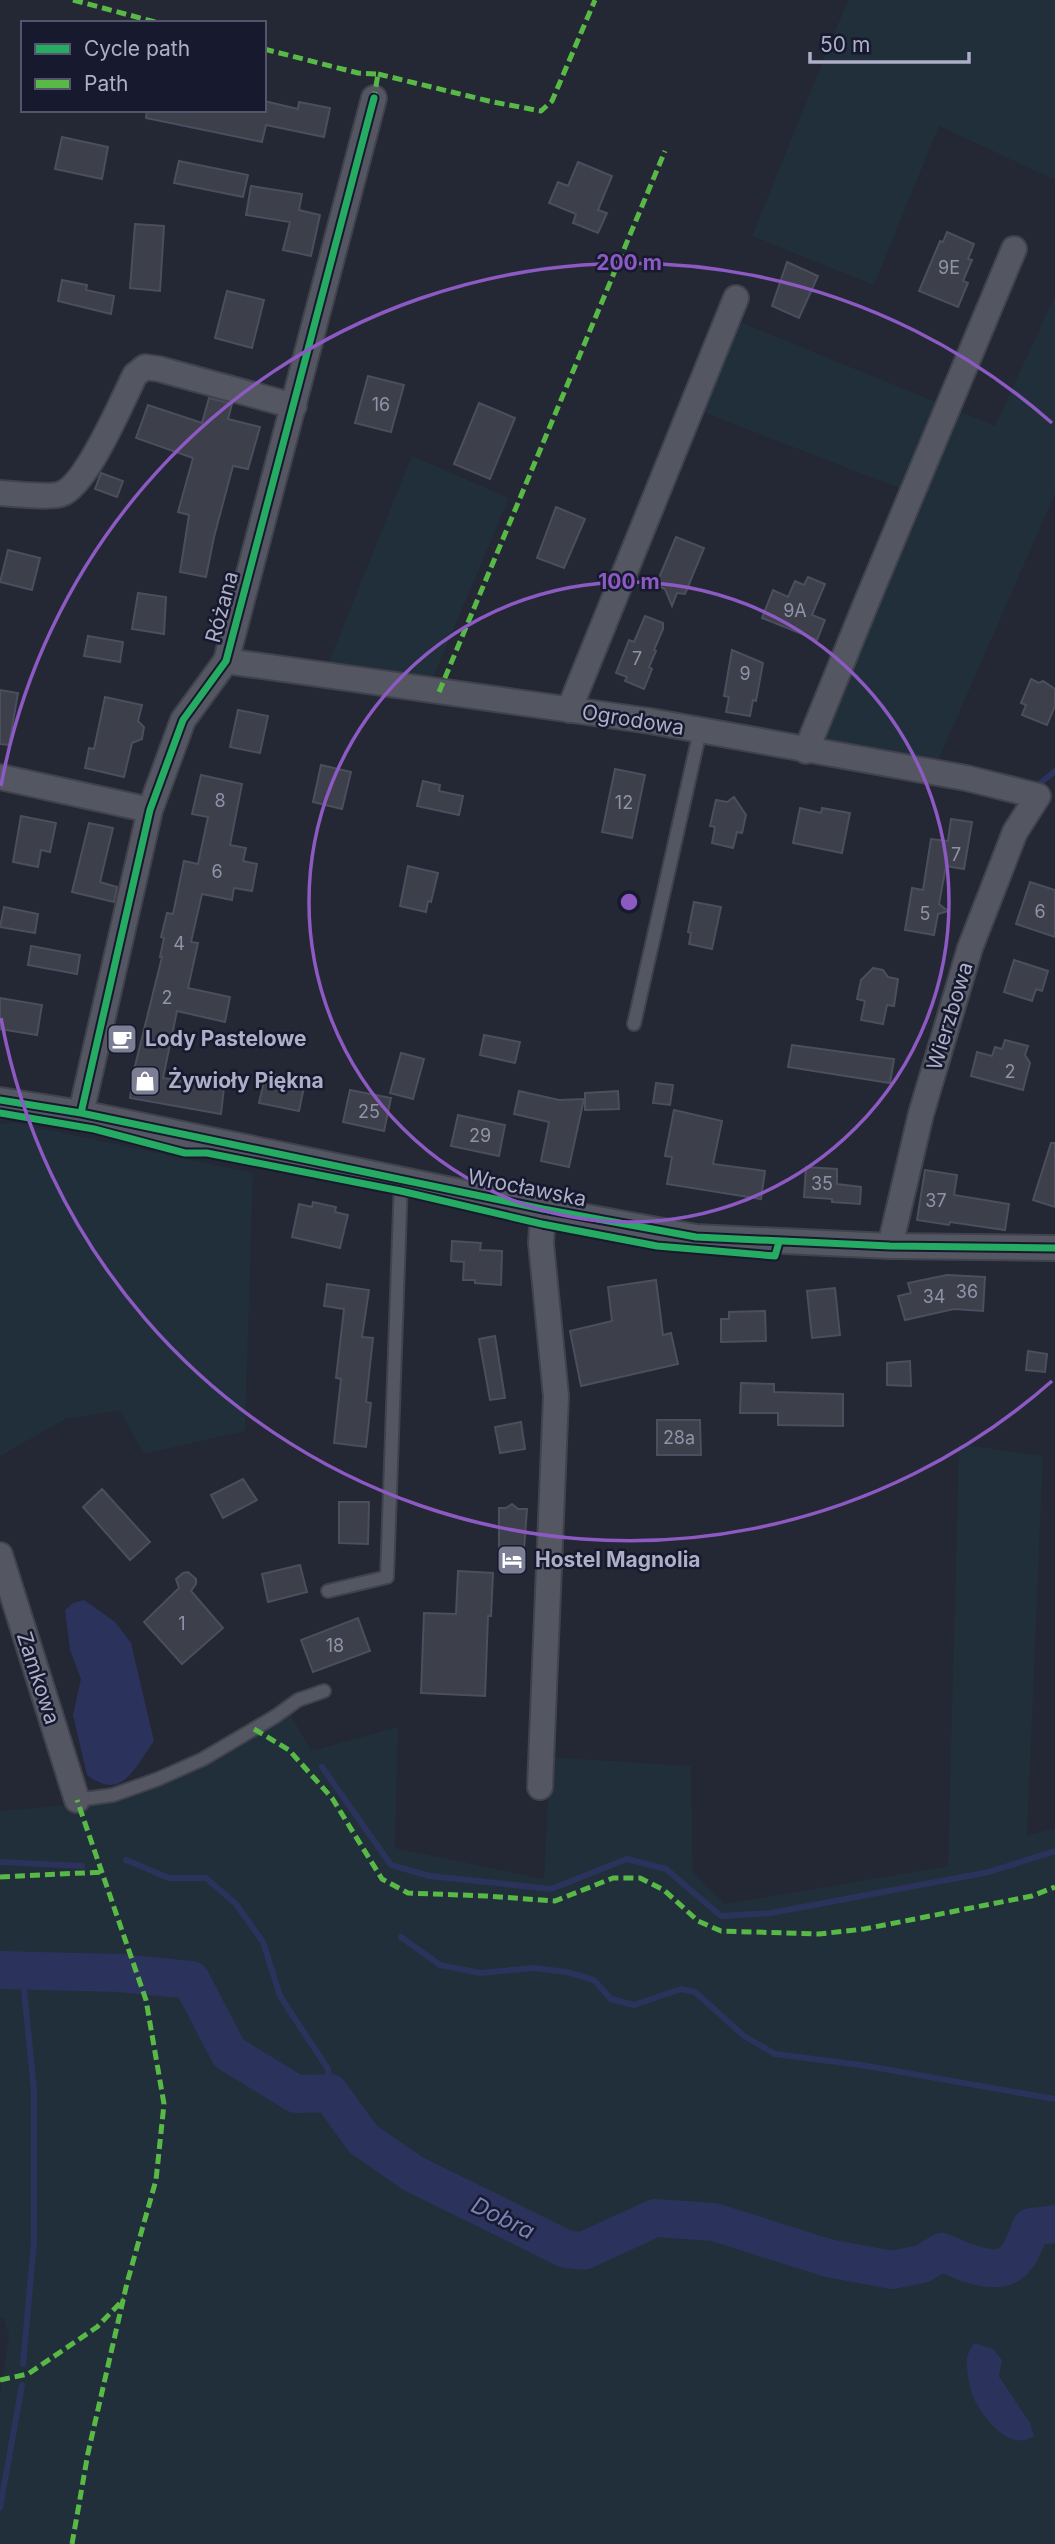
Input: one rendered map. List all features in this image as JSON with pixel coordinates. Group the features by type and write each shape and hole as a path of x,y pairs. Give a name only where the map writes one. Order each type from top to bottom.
{"street":[{"name":"Różana","path":"81,1113 150,810 183,720 226,661 374,98"},
{"path":"806,751 1014,249"},
{"path":"569,710 736,298"},
{"path":"0,493 60,495 78,483 135,374 145,367 294,406"},
{"name":"Ogrodowa","path":"226,661 569,710 1046,792"},
{"path":"0,777 150,810"},
{"name":"Wierzbowa","path":"890,1246 921,1114 970,948 1015,832 1046,792"},
{"name":"Wrocławska","path":"0,1100 81,1113 543,1209 696,1237 890,1246 1055,1248"},
{"path":"540,1787 555,1396 541,1243 543,1209"},
{"name":"Zamkowa","path":"0,1555 77,1800"}],"lane":[{"path":"634,1024 700,731"},
{"path":"328,1591 387,1577 401,1180"},
{"path":"77,1800 113,1796 158,1779 203,1759 298,1700 324,1691"}],"shaded area":[{"path":"848,0 1055,0 1055,180 939,126 874,285 752,236"},
{"path":"1055,296 1055,494 937,763 823,742 883,584 925,498 695,409 735,320 995,426"},
{"path":"412,456 509,498 432,680 327,667"},
{"path":"11,1122 253,1173 245,1431 144,1454 120,1411 67,1418 0,1456 0,1124"},
{"path":"959,1444 1043,1456 1027,1836 1055,1828 1055,2544 0,2544 0,2396 9,2336 4,2318 0,2317 0,1811 122,1800 188,1771 291,1715 311,1751 398,1727 395,1848 544,1879 550,1757 691,1766 693,1872 725,1904 948,1866","holes":["974,2343 1002,2359 999,2376 1030,2423"]}],"water":[{"path":"84,1600 115,1622 131,1643 154,1741 127,1778 110,1785 87,1775 73,1715 81,1679 70,1650 65,1610 73,1603"},
{"path":"974,2343 993,2349 1002,2360 999,2376 1030,2423 1034,2436 1018,2440 1002,2434 975,2401 968,2376 967,2358"}],"building":[{"path":"266,101 298,109 299,102 330,108 324,137 266,125 262,142 146,118 147,112 266,112"},
{"path":"62,137 108,147 102,179 55,169"},
{"path":"179,161 248,175 243,197 174,183"},
{"path":"578,162 612,176 598,210 607,213 598,233 573,223 576,214 549,203 558,182 568,186"},
{"path":"251,186 302,194 299,210 320,215 311,256 283,250 290,222 246,215"},
{"path":"135,224 164,226 160,291 130,288"},
{"path":"947,232 974,244 968,259 972,260 963,281 968,283 958,307 919,291 940,241 943,242"},
{"path":"787,262 818,276 799,318 772,306"},
{"path":"62,280 87,285 86,290 114,296 111,314 58,301"},
{"path":"227,291 264,300 252,348 215,338"},
{"path":"368,376 404,385 391,432 355,423"},
{"path":"209,398 232,404 228,419 260,427 248,469 233,466 206,577 180,572 189,515 178,512 193,458 136,438 148,405 202,423"},
{"path":"479,403 515,418 490,479 454,464"},
{"path":"101,473 123,481 117,497 95,489"},
{"path":"556,507 585,519 564,568 537,558"},
{"path":"676,537 704,548 685,594 677,593 672,606 665,589 656,585"},
{"path":"8,550 40,558 32,590 0,582"},
{"path":"808,577 825,584 812,615 825,620 817,640 762,618 773,590 788,597 795,581 804,585"},
{"path":"138,593 166,597 164,634 132,629"},
{"path":"645,616 663,623 663,629 654,650 656,651 649,667 652,669 644,689 625,681 627,677 616,673 629,640 634,642"},
{"path":"88,636 123,642 120,662 84,656"},
{"path":"732,650 763,663 756,701 753,700 750,716 726,712 729,697 724,696"},
{"path":"1031,679 1039,683 1043,681 1055,689 1055,706 1047,725 1022,715 1026,705 1021,703"},
{"path":"0,690 18,693 9,745 0,744"},
{"path":"105,697 142,705 138,721 144,727 142,739 132,743 124,777 85,768 89,748 94,749"},
{"path":"238,710 268,716 260,753 230,747"},
{"path":"321,765 351,772 342,809 313,802"},
{"path":"615,769 645,775 632,838 602,832"},
{"path":"201,775 242,784 230,845 246,848 243,861 257,864 252,891 234,888 232,900 202,894 191,942 198,943 188,988 230,997 225,1022 177,1011 163,1078 224,1087 221,1114 130,1098 134,1070 162,957 164,938 161,937 167,913 173,914 184,861 198,864 208,817 192,814"},
{"path":"423,781 440,785 439,791 463,796 459,815 417,806"},
{"path":"734,797 746,815 742,833 737,832 733,848 712,843 715,827 710,826 716,800 727,802"},
{"path":"800,808 821,813 822,808 850,813 842,853 793,843"},
{"path":"21,816 56,823 50,852 41,850 38,867 13,862"},
{"path":"951,819 972,822 964,869 946,866 939,904 948,911 938,914 934,935 905,930 912,888 923,890 931,839 948,841"},
{"path":"89,823 113,828 100,882 117,887 114,902 72,892"},
{"path":"408,866 438,873 426,912 400,906"},
{"path":"1030,882 1055,890 1055,937 1016,924"},
{"path":"694,902 721,907 712,949 689,944 691,933 688,932"},
{"path":"4,907 38,914 35,933 0,927"},
{"path":"31,946 80,955 77,974 28,965"},
{"path":"1014,960 1048,971 1042,991 1036,989 1032,1001 1004,992"},
{"path":"873,968 883,970 888,977 898,979 894,1006 887,1005 883,1024 861,1020 865,1001 857,999 861,980"},
{"path":"0,998 42,1005 37,1035 0,1029"},
{"path":"484,1035 520,1042 515,1063 480,1055"},
{"path":"1005,1040 1028,1046 1025,1055 1030,1063 1023,1090 971,1076 977,1052 992,1056 995,1047 1002,1049"},
{"path":"792,1045 894,1059 890,1083 788,1067"},
{"path":"401,1053 424,1059 413,1099 390,1093"},
{"path":"266,1073 305,1082 299,1111 259,1103"},
{"path":"656,1083 673,1085 670,1105 653,1103"},
{"path":"350,1090 391,1098 384,1131 343,1122"},
{"path":"519,1091 559,1100 584,1099 569,1167 541,1161 549,1122 514,1114"},
{"path":"618,1091 619,1109 585,1110 585,1093"},
{"path":"674,1110 722,1121 713,1164 765,1171 761,1199 667,1184 672,1157 665,1156"},
{"path":"458,1115 505,1125 499,1156 451,1146"},
{"path":"1051,1143 1055,1143 1055,1207 1033,1200"},
{"path":"806,1167 837,1169 837,1184 861,1187 860,1204 804,1197"},
{"path":"925,1170 957,1175 954,1195 1009,1204 1005,1230 917,1220"},
{"path":"313,1202 336,1207 335,1212 348,1215 340,1248 292,1237 299,1204 312,1207"},
{"path":"452,1241 481,1243 480,1250 502,1251 501,1285 463,1280 464,1262 451,1261"},
{"path":"947,1275 985,1277 983,1311 954,1309 905,1320 898,1296 911,1293 908,1283"},
{"path":"656,1280 663,1335 671,1333 678,1364 581,1386 570,1331 612,1321 608,1287"},
{"path":"327,1284 369,1290 362,1337 373,1338 366,1402 371,1403 366,1447 334,1443 341,1379 336,1378 344,1309 324,1306"},
{"path":"835,1288 840,1335 812,1338 807,1291"},
{"path":"765,1311 766,1341 721,1342 721,1319 729,1319 729,1312"},
{"path":"495,1336 505,1398 490,1400 479,1339"},
{"path":"1028,1351 1047,1354 1045,1372 1026,1370"},
{"path":"910,1361 911,1386 887,1385 887,1363"},
{"path":"741,1383 774,1384 774,1392 843,1394 843,1426 778,1425 778,1413 740,1413"},
{"path":"657,1420 700,1420 701,1455 657,1455"},
{"path":"521,1422 525,1449 500,1453 495,1427"},
{"path":"243,1479 257,1500 223,1518 211,1495"},
{"path":"102,1489 150,1542 130,1560 83,1507"},
{"path":"339,1502 369,1502 368,1544 339,1543"},
{"path":"512,1504 518,1509 527,1509 524,1549 499,1548 499,1508"},
{"path":"300,1565 307,1592 268,1602 262,1574"},
{"path":"458,1571 493,1573 491,1616 488,1616 485,1696 421,1693 424,1613 456,1614"},
{"path":"188,1572 196,1579 191,1591 223,1628 182,1664 144,1622 179,1588 176,1579"},
{"path":"358,1618 370,1651 313,1672 301,1640"}],"waterway":[{"path":"1038,785 1055,771"},
{"path":"322,1767 391,1865 430,1876 551,1889 627,1859 666,1869 721,1916 771,1913 989,1872 1055,1851"},
{"path":"126,1860 169,1878 206,1878 236,1904 263,1942 280,1996 328,2069 330,2093"},
{"path":"0,1862 82,1866"},
{"path":"401,1937 440,1965 480,1973 533,1968 567,1972 594,1980 611,1999 634,2005 681,1989 695,1992 744,2036 775,2054 861,2065 1055,2099"},
{"name":"Dobra","path":"0,1970 120,1973 191,1980 229,2053 296,2094 330,2093 363,2139 412,2173 566,2249 583,2251 655,2218 714,2222 828,2258 892,2270 922,2264 942,2252 980,2267 1000,2268 1016,2258 1031,2227 1055,2224"},
{"path":"22,1970 34,2090 34,2242 23,2364"},
{"path":"0,2508 22,2385"}],"marked path":[{"path":"73,0 152,21"},
{"path":"378,74 541,111 552,101 595,0"},
{"path":"266,50 358,73 378,74 374,98"},
{"path":"439,692 665,151"},
{"path":"254,1729 289,1750 332,1798 382,1879 408,1893 555,1901 613,1878 640,1878 664,1890 698,1921 721,1931 819,1934 864,1929 1032,1896 1055,1887"},
{"path":"72,2544 88,2453 127,2283 156,2180 164,2104 146,2000 77,1800"},
{"path":"0,1877 103,1872"},
{"path":"0,2380 28,2374 97,2327 124,2299"}],"cycle path":[{"path":"81,1113 150,810 183,720 226,661 374,98"},
{"path":"0,1100 81,1113 543,1209 696,1237 890,1246 1055,1248"},
{"path":"0,1113 94,1129 185,1153 207,1153 401,1191 542,1224 657,1246 775,1256 779,1242"}],"place":[{"name":"Lody Pastelowe","path":"122,1039"},
{"name":"Żywioły Piękna","path":"145,1081"},
{"name":"Hostel Magnolia","path":"512,1560"}]}
